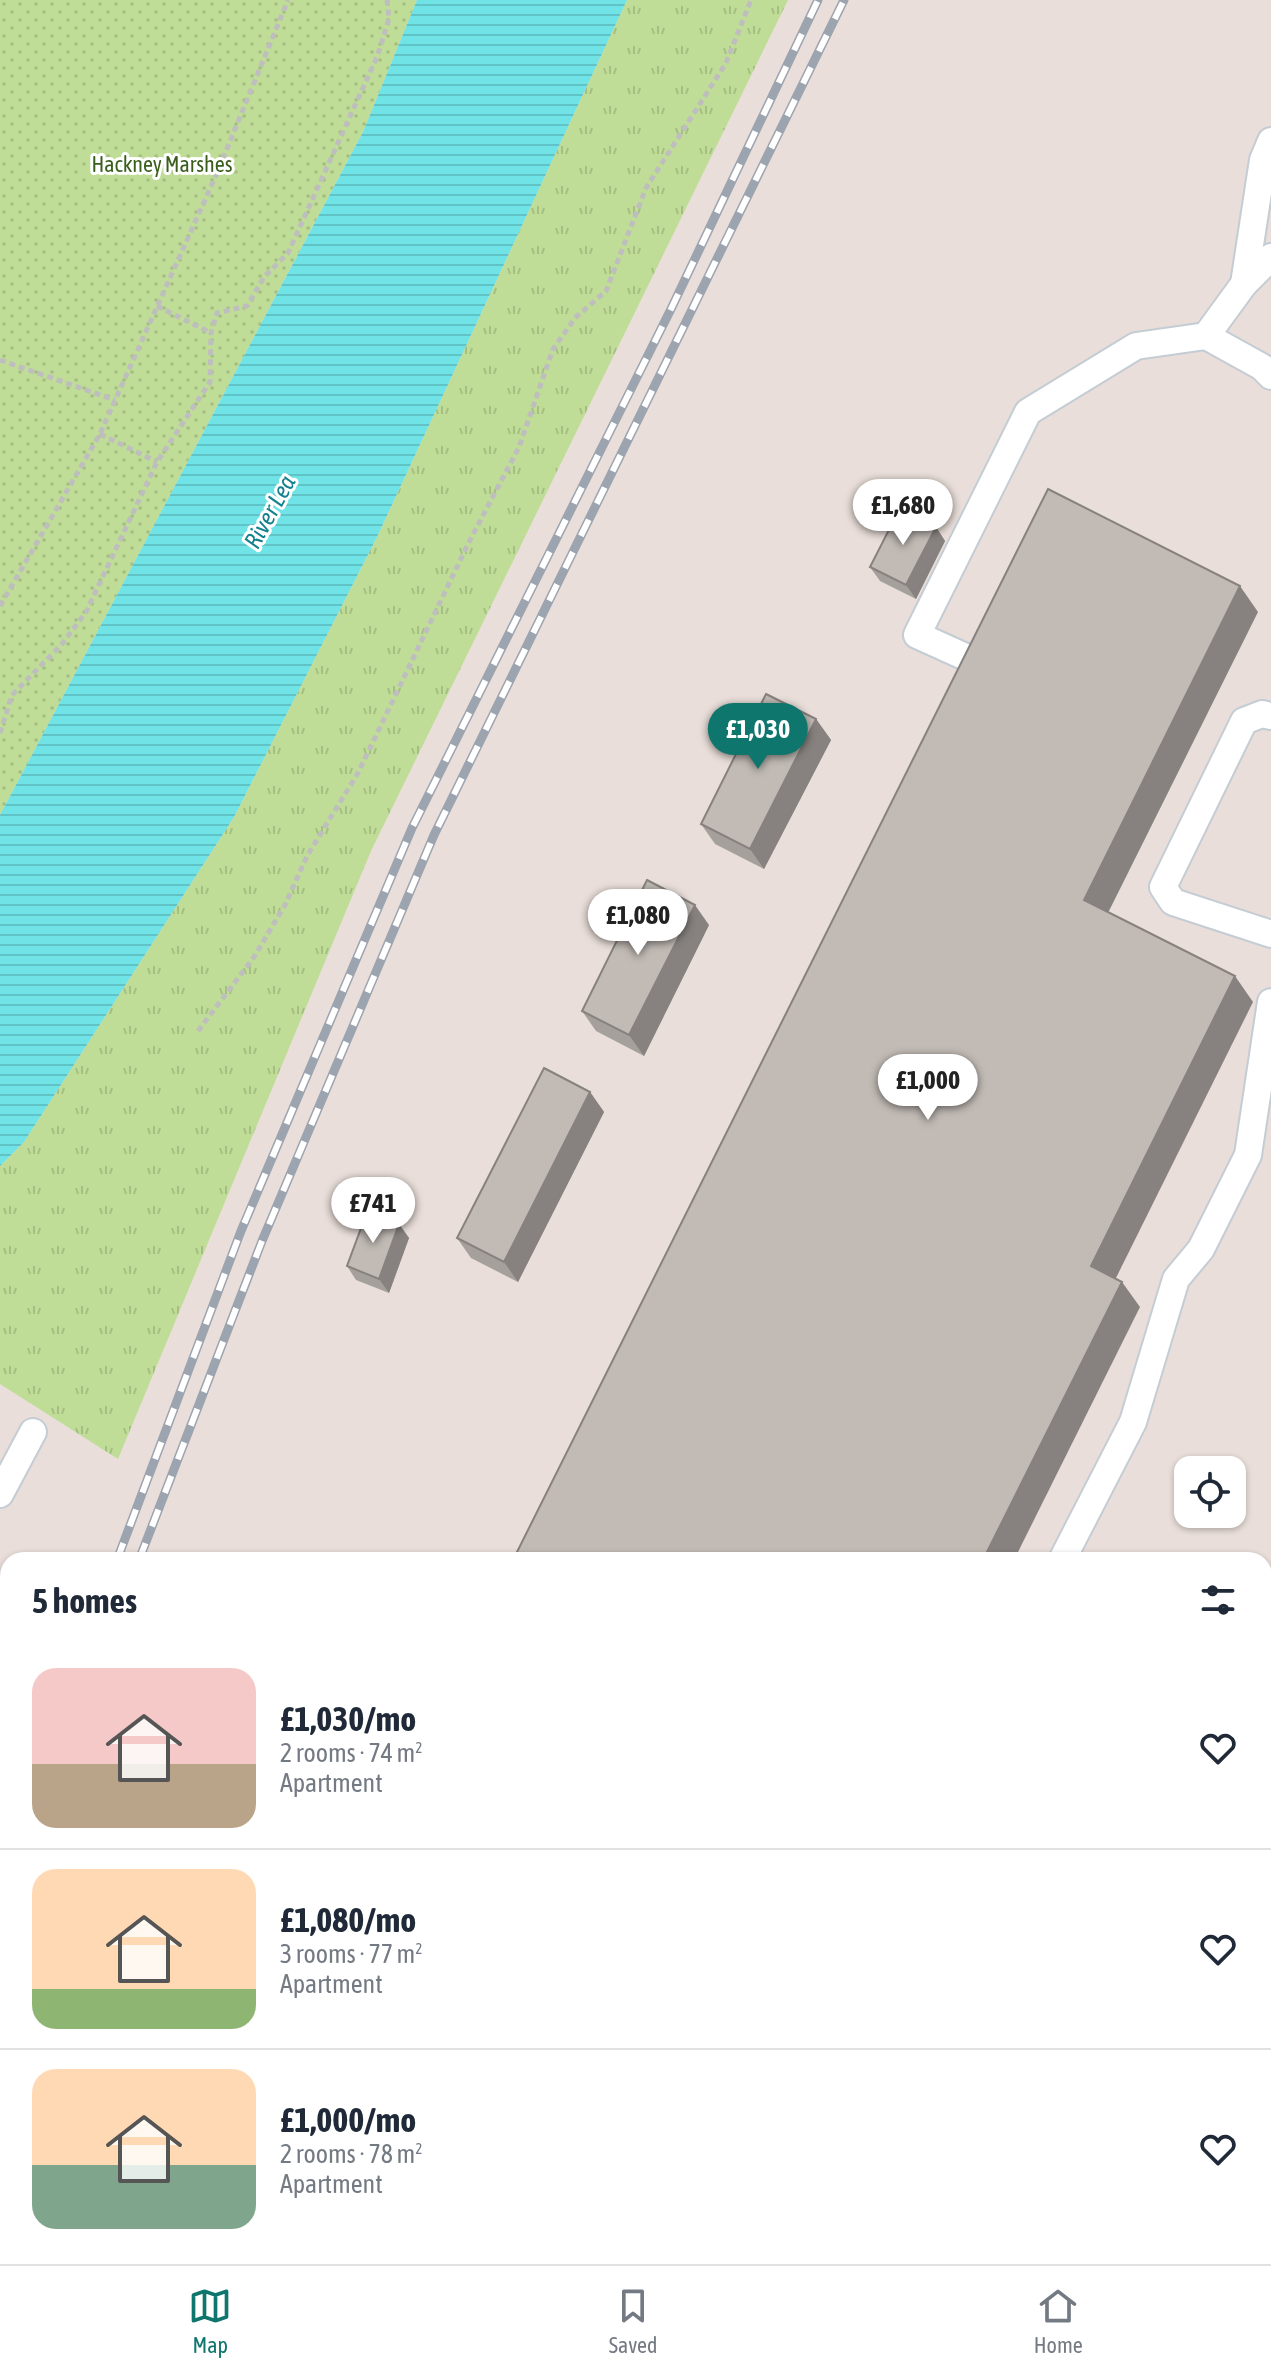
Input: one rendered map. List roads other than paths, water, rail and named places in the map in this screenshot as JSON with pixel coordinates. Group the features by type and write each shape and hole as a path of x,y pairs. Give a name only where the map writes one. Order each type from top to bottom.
{"lane":[{"path":"1244,284 1263,160 1271,141"},
{"path":"1206,336 1244,284 1271,257"},
{"path":"970,659 917,635 1028,412 1136,346 1206,336 1262,367 1271,376"},
{"path":"1271,716 1262,714 1244,721 1163,887 1173,902 1271,934"},
{"path":"1066,1552 1133,1422 1176,1279 1201,1249 1248,1155 1271,1002"},
{"path":"0,1494 33,1432"}],"water":[{"name":"River Lea","path":"417,0 627,0 377,537 234,817 24,1142 0,1166 0,815 363,132"}],"railway":[{"path":"120,1552 241,1231 412,828 671,309 818,0"},
{"path":"142,1552 262,1241 434,835 844,0"}],"park label":[{"name":"Hackney Marshes","path":"162,164"}]}
